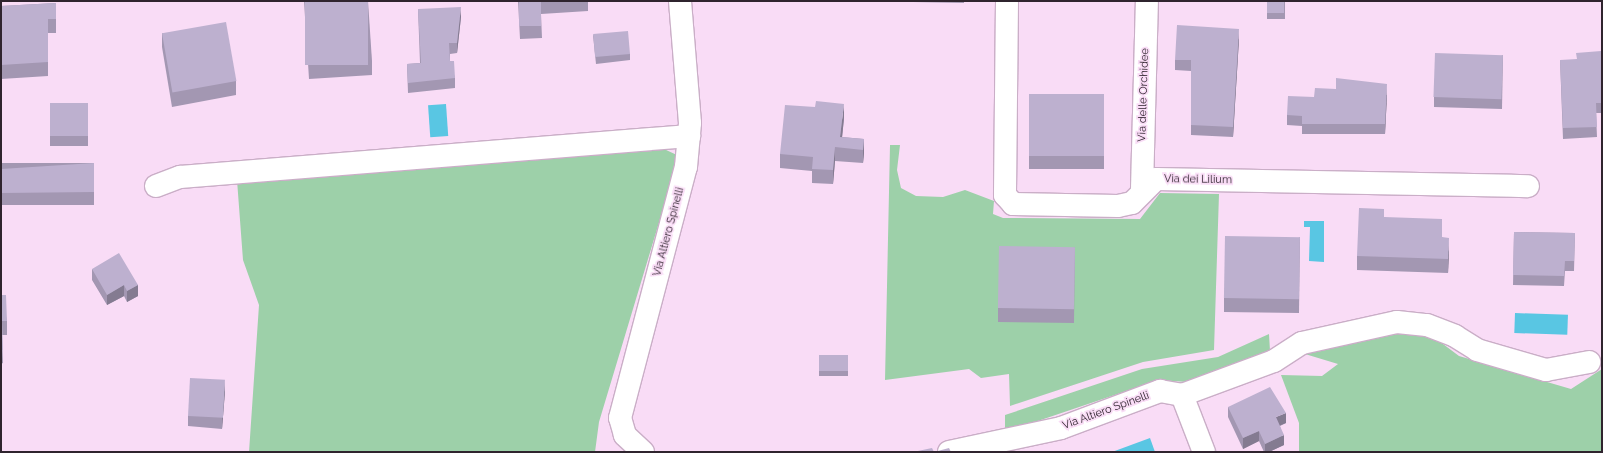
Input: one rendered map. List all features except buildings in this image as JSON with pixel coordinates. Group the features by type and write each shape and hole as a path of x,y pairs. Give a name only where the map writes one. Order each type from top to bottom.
{"street":[{"name":"Via Altiero Spinelli","path":"643,452 625,435 620,418 686,167 689,136 680,1"},
{"name":"Via dei Lilium","path":"1007,1 1005,195 1013,204 1118,206 1132,203 1142,189 1156,179 1528,186"},
{"name":"Via delle Orchidee","path":"1142,189 1147,1"},
{"path":"156,186 180,177 689,136"},
{"path":"1204,452 1182,395 1274,361 1302,343 1397,322 1426,325 1455,336 1477,350 1546,370 1589,362"},
{"name":"Via Altiero Spinelli","path":"949,452 1061,428 1160,391 1182,395"}],"green space":[{"path":"890,145 900,145 897,170 901,188 916,196 943,197 965,190 994,201 993,214 1003,218 1140,219 1160,193 1219,194 1214,350 1143,362 1010,406 1009,374 981,378 969,369 885,380"},
{"path":"664,149 679,156 599,422 595,452 249,452 259,305 243,260 237,180"},
{"path":"1427,332 1459,356 1571,389 1602,369 1602,452 1299,452 1299,423 1281,375 1322,376 1338,364 1305,354 1401,333"},
{"path":"1269,334 1270,351 1187,382 1159,380 1023,426 1005,428 1005,415 1142,369 1218,357"}],"water":[{"path":"446,104 448,136 430,137 428,105"},
{"path":"1304,221 1324,221 1324,262 1309,261 1310,227 1304,227"},
{"path":"1515,313 1568,315 1567,335 1514,333"},
{"path":"1150,438 1155,452 1112,452"}]}
